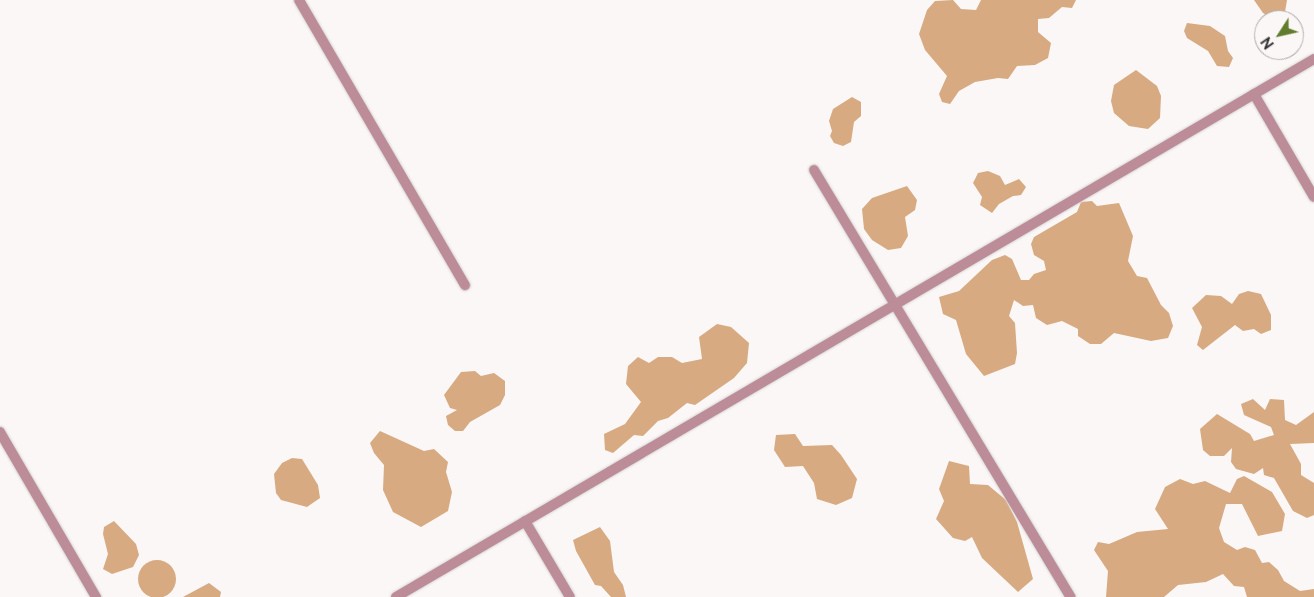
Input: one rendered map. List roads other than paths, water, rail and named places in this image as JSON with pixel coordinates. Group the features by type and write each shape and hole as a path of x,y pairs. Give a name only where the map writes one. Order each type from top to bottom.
{"street":[{"path":"299,0 465,286"},
{"path":"396,597 1314,59"},
{"path":"1254,94 1314,197"},
{"path":"814,170 1071,597"},
{"path":"0,432 96,597"},
{"path":"525,521 570,597"}]}
